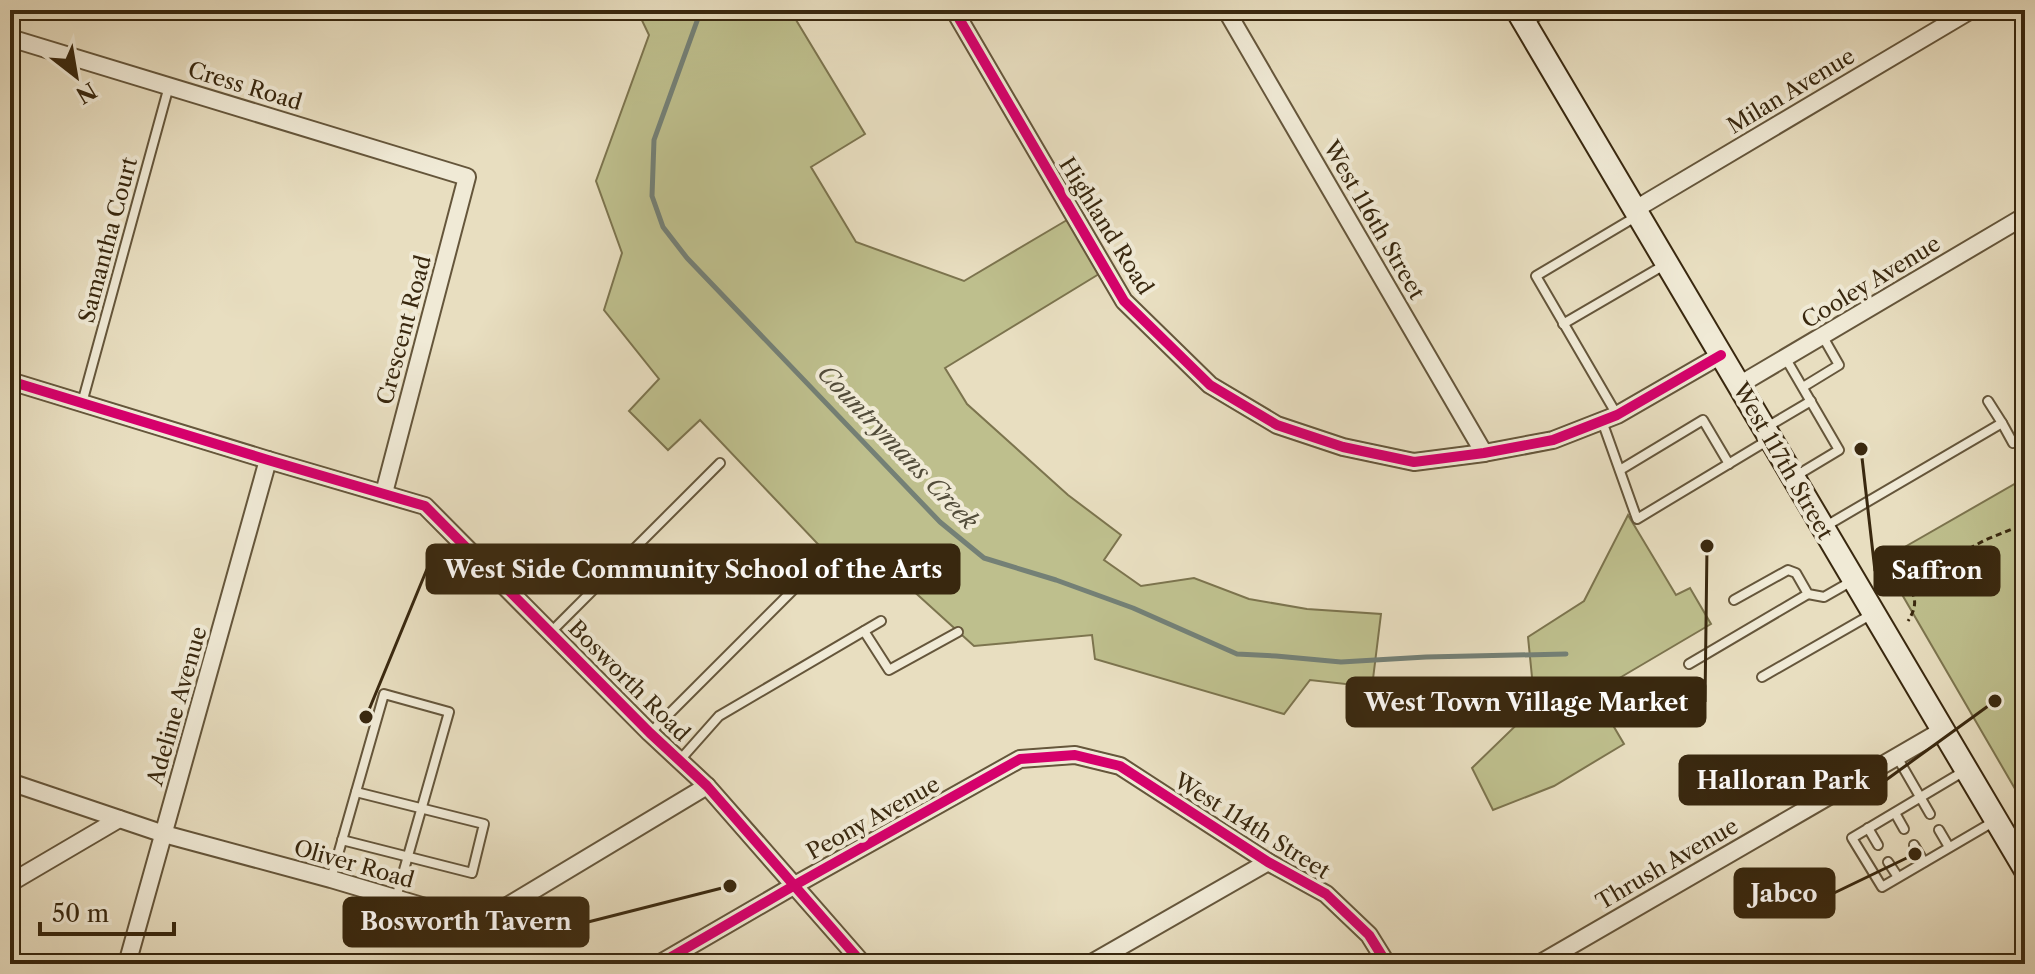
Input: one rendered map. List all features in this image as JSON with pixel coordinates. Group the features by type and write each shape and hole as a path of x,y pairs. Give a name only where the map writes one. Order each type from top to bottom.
{"main road":[{"name":"West 117th Street","path":"1527,13 1666,264 2025,869"}],"street":[{"name":"Highland Road","path":"954,10 1124,301 1210,385 1277,425 1343,447 1414,462 1484,453 1553,440 1610,418 1721,355"},
{"name":"West 116th Street","path":"1226,10 1484,453"},
{"name":"Milan Avenue","path":"1636,212 1971,10"},
{"name":"Cress Road","path":"10,38 467,177"},
{"name":"Crescent Road","path":"384,493 467,177"},
{"name":"Cooley Avenue","path":"1739,385 2025,216"},
{"name":"Bosworth Road","path":"10,381 425,506 650,733 707,786 863,964"},
{"name":"Adeline Avenue","path":"127,964 268,460"},
{"name":"Thrush Avenue","path":"1539,964 1943,730"},
{"name":"Peony Avenue","path":"659,964 1020,759 1075,755 1120,766"},
{"name":"West 114th Street","path":"1120,766 1268,862 1326,894 1369,935 1387,964"},
{"name":"Oliver Road","path":"10,782 164,834 479,923 707,786"},
{"path":"10,883 119,819"},
{"path":"1090,964 1268,862"}],"lane":[{"name":"Samantha Court","path":"82,403 169,86"},
{"path":"1636,212 1536,276 1610,418 1620,470 1637,519 1729,464 1811,401"},
{"path":"1563,324 1666,264"},
{"path":"1803,387 1839,365 1823,337"},
{"path":"1786,359 1839,450 1793,478"},
{"path":"1988,401 2013,443"},
{"path":"1620,470 1703,420 1729,464"},
{"path":"1822,529 2002,423"},
{"path":"551,632 720,463"},
{"path":"1734,600 1788,570 1796,573 1808,594"},
{"path":"1689,664 1808,594 1824,597 1853,580"},
{"path":"650,733 801,582"},
{"path":"1762,677 1873,613"},
{"path":"680,760 719,716 881,621"},
{"path":"864,631 889,670 958,632"},
{"path":"331,879 384,694 449,712 396,898"},
{"path":"1897,757 1930,814"},
{"path":"1967,770 1852,838 1882,887 1996,820"},
{"path":"342,840 472,873 484,824 356,792"},
{"path":"1895,813 1904,829"},
{"path":"1868,828 1878,845"},
{"path":"1939,830 1949,847"},
{"path":"1914,845 1924,862"},
{"path":"1888,862 1898,877"}],"path":[{"path":"1890,592 1985,540 2025,524"},
{"path":"1907,582 1916,598 1908,621"}],"green space":[{"path":"637,10 790,10 865,134 811,167 856,242 964,281 1067,220 1099,274 945,368 967,404 1068,495 1121,535 1104,560 1141,586 1194,578 1249,599 1307,609 1381,614 1372,687 1310,680 1284,714 1095,659 1092,635 974,646 909,587 853,581 700,420 668,450 629,411 659,379 604,310 622,253 596,181 649,35"},
{"path":"2025,478 2025,806 1882,560"},
{"path":"1628,515 1676,595 1690,588 1711,624 1594,693 1624,744 1554,786 1493,810 1472,768 1535,707 1528,637 1584,601"}],"waterway":[{"name":"Countrymans Creek","path":"701,10 654,140 652,196 663,227 687,258 940,522 984,558 1133,608 1237,654 1341,662 1566,654"}],"cycle path":[{"path":"954,10 1124,301 1210,385 1277,425 1343,447 1414,462 1484,453 1553,440 1617,415 1721,355"},
{"path":"10,381 425,506 650,733 707,786 863,964"},
{"path":"659,964 1020,759 1075,755 1120,766 1268,862 1326,894 1369,935 1387,964"}],"place":[{"name":"Saffron","path":"1861,449"},
{"name":"West Town Village Market","path":"1707,546"},
{"name":"Halloran Park","path":"1995,701"},
{"name":"West Side Community School of the Arts","path":"366,717"},
{"name":"Jabco","path":"1915,854"},
{"name":"Bosworth Tavern","path":"730,886"}]}
